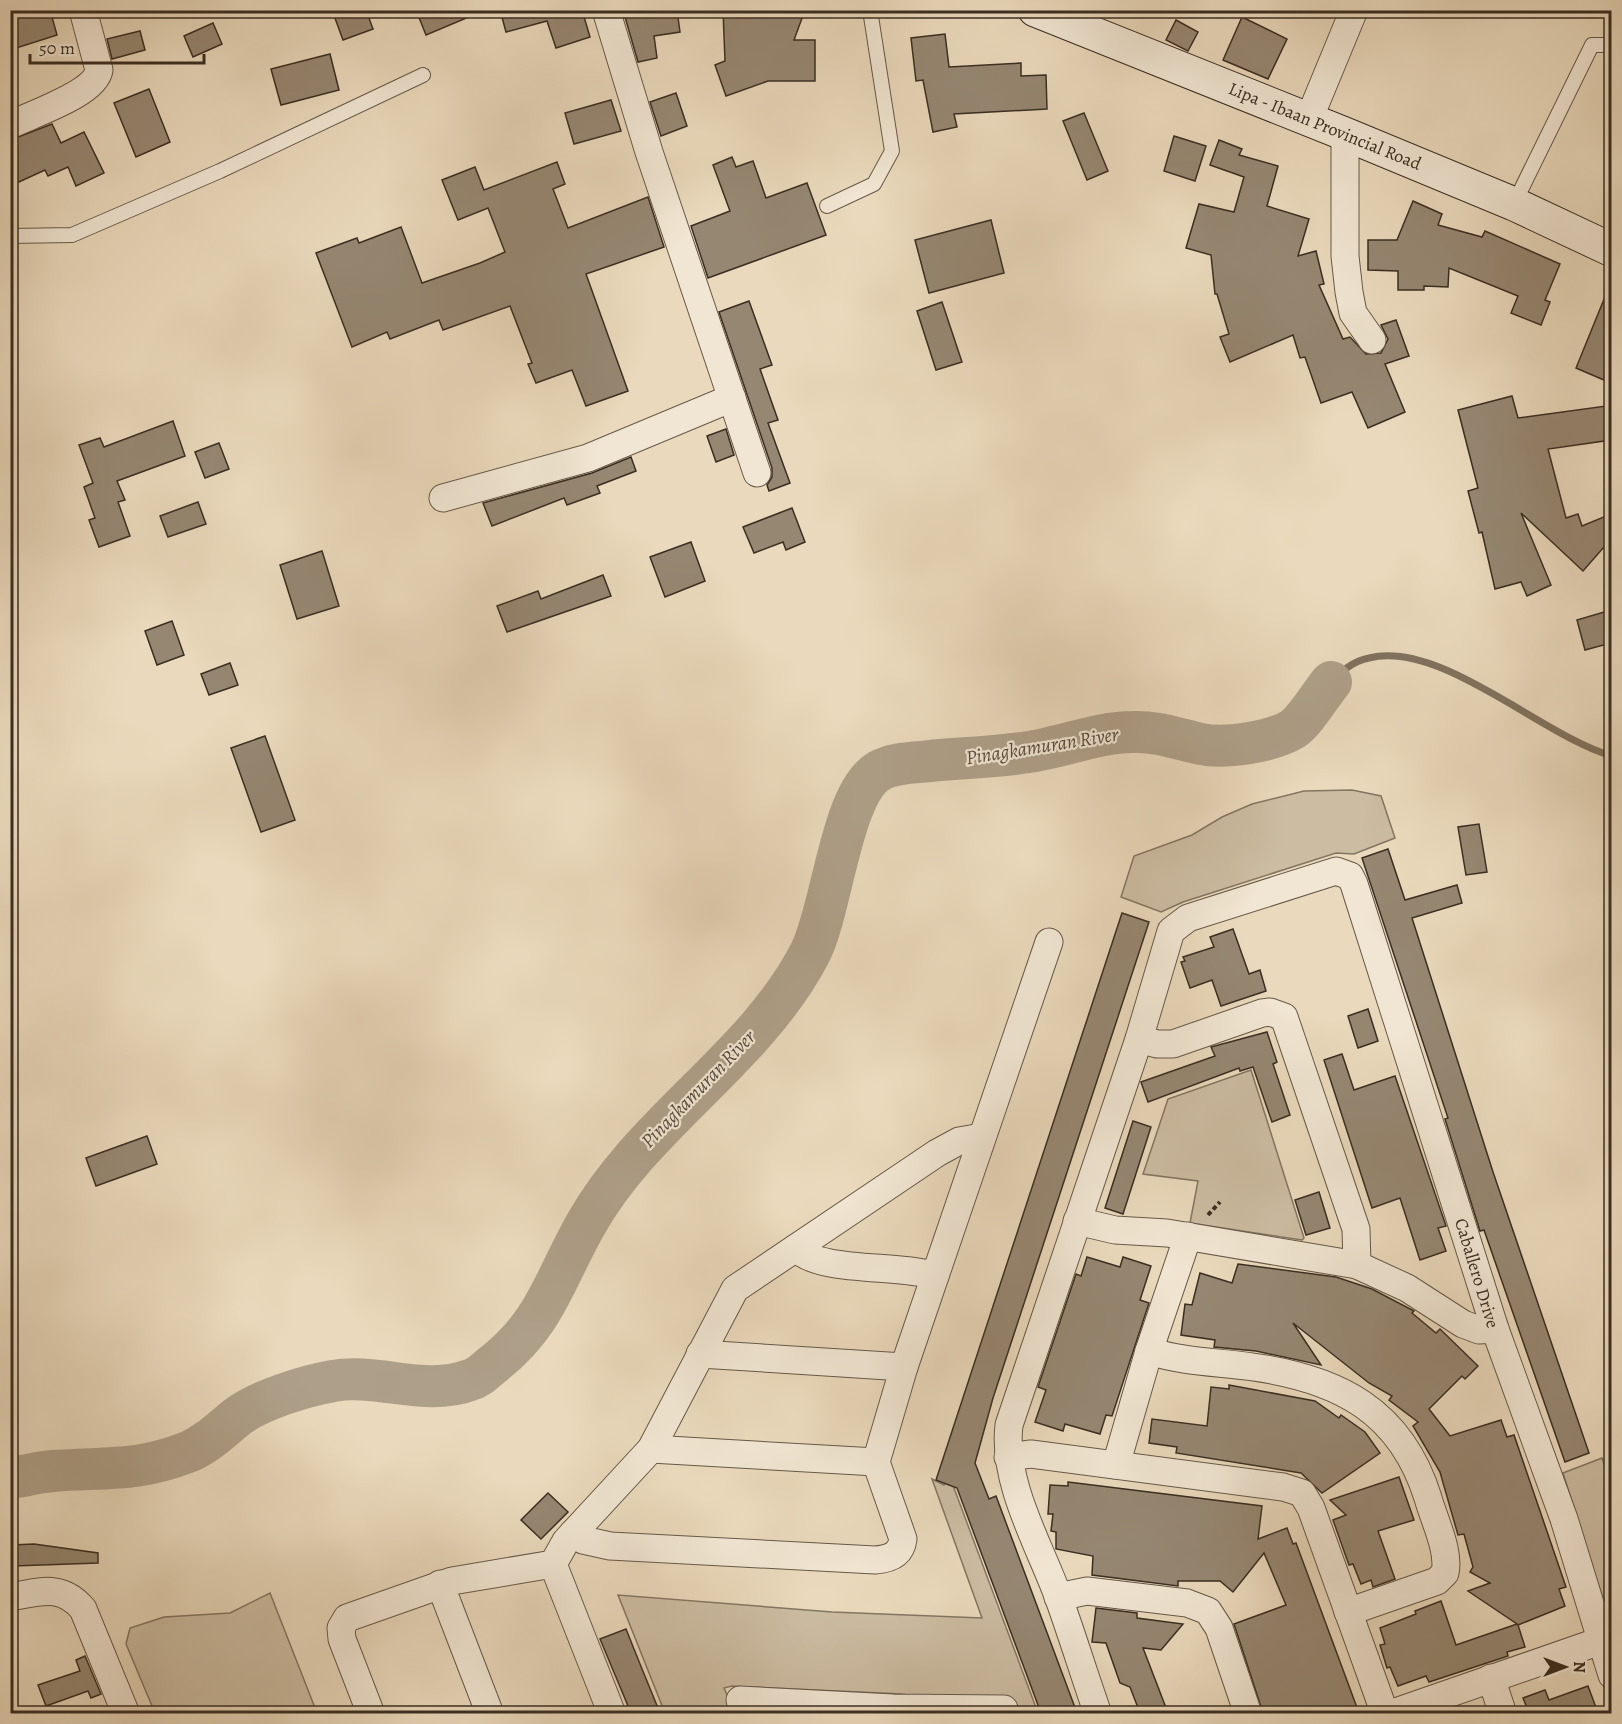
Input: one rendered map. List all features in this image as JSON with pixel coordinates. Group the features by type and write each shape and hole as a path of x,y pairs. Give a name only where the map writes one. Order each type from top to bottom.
{"main road":[{"name":"Lipa - Ibaan Provincial Road","path":"1035,10 1309,119 1514,204 1611,250"}],"street":[{"path":"10,125 88,88 98,78 99,70 83,10"},
{"path":"606,10 649,152 757,473"},
{"path":"1309,119 1354,10"},
{"path":"1345,134 1345,256 1349,292 1353,313 1372,340"},
{"path":"443,498 588,458 732,398"},
{"name":"Caballero Drive","path":"1139,1039 1168,940 1176,925 1188,918 1327,872 1343,872 1354,884 1495,1329 1564,1519 1611,1675"},
{"path":"573,1533 583,1540 610,1546 883,1560 897,1553 903,1539 876,1462 904,1367 1049,942"},
{"path":"1098,1713 1016,1486 1008,1457 1010,1425 1139,1039 1157,1044 1173,1044 1262,1013 1270,1012 1284,1017 1288,1023 1356,1229 1357,1265"},
{"path":"612,1713 553,1564 555,1556 573,1533 651,1449 735,1289 944,1149 968,1138 982,1137"},
{"path":"1077,1221 1115,1230 1188,1236 1357,1265 1407,1288 1463,1324 1479,1330 1495,1329"},
{"path":"1116,1465 1149,1351 1188,1236"},
{"path":"796,1248 806,1256 824,1262 919,1271 935,1276"},
{"path":"1149,1351 1172,1358 1293,1374 1320,1382 1370,1409 1400,1438 1418,1470 1425,1490 1445,1554 1445,1573 1437,1581 1348,1612"},
{"path":"700,1354 904,1367"},
{"path":"651,1449 876,1462"},
{"path":"1008,1457 1031,1455 1116,1465 1283,1486 1302,1493 1311,1508 1385,1713"},
{"path":"372,1713 342,1639 343,1622 360,1612 440,1584 473,1576 553,1564"},
{"path":"440,1584 490,1713"},
{"path":"10,1597 48,1591 62,1592 73,1598 82,1609 126,1713"},
{"path":"1058,1597 1087,1591 1187,1603 1208,1611 1219,1628 1248,1713"},
{"path":"1390,1713 1600,1641"},
{"path":"1491,1678 1503,1713"},
{"path":"740,1700 894,1711 1004,1709"}],"lane":[{"path":"827,206 874,184 892,151 870,10"},
{"path":"1514,204 1592,45 1611,45"},
{"path":"10,236 72,235 220,171 423,75"}],"shaded area":[{"path":"1352,790 1381,796 1395,838 1354,854 1336,853 1183,902 1161,912 1121,897 1134,856 1192,835 1222,817 1252,804 1304,791"},
{"path":"1251,1070 1304,1238 1302,1240 1190,1223 1198,1181 1143,1174 1168,1099"},
{"path":"1602,1458 1611,1485 1611,1625 1563,1473"},
{"path":"932,1479 944,1485 948,1479 951,1480 1038,1713 1012,1713 902,1694 732,1686 724,1688 735,1713 665,1713 618,1595 832,1612 982,1618"},
{"path":"270,1593 317,1713 155,1713 126,1644 130,1628 164,1617 230,1613"}],"building":[{"path":"10,10 50,10 57,35 10,50"},
{"path":"332,10 366,10 373,29 343,40"},
{"path":"416,10 483,10 483,11 426,35"},
{"path":"500,10 582,10 590,37 556,48 547,21 506,32"},
{"path":"623,10 677,10 680,32 654,36 657,58 638,62"},
{"path":"723,10 805,10 794,40 815,40 815,81 768,81 726,96 715,65 725,61"},
{"path":"1242,17 1287,39 1268,79 1223,60"},
{"path":"1176,20 1198,32 1188,51 1166,40"},
{"path":"213,23 222,44 193,57 184,36"},
{"path":"140,31 145,50 112,59 107,39"},
{"path":"945,34 949,67 1021,63 1021,76 1046,75 1047,109 954,114 957,127 933,132 923,80 916,81 911,38"},
{"path":"330,54 339,90 281,105 271,69"},
{"path":"149,89 170,142 136,157 114,103"},
{"path":"676,93 687,126 661,136 650,102"},
{"path":"611,100 621,131 574,144 565,113"},
{"path":"1084,113 1108,171 1087,180 1063,121"},
{"path":"52,124 61,143 84,132 104,173 76,186 68,167 48,176 45,170 10,186 10,140"},
{"path":"1174,136 1206,146 1195,181 1164,171"},
{"path":"1219,140 1242,149 1239,155 1278,166 1267,206 1309,219 1298,256 1316,251 1324,284 1319,285 1343,339 1350,337 1366,354 1381,353 1388,339 1381,325 1396,320 1409,356 1385,364 1405,412 1368,428 1352,392 1321,403 1305,357 1300,358 1293,335 1230,362 1220,337 1229,334 1217,294 1215,294 1211,255 1186,248 1199,204 1234,212 1244,177 1210,165"},
{"path":"732,157 736,167 753,161 766,198 807,183 826,235 708,278 691,226 730,211 713,165"},
{"path":"557,162 565,184 553,189 568,228 648,197 664,247 586,274 628,391 586,406 572,370 536,383 528,364 532,363 510,306 443,330 439,320 390,339 387,332 352,347 316,253 357,238 359,243 401,227 422,283 480,263 505,252 488,208 458,220 442,180 475,167 484,190"},
{"path":"1413,201 1442,214 1438,225 1482,237 1485,231 1560,264 1545,300 1550,302 1541,325 1511,313 1518,296 1449,268 1448,287 1424,286 1424,290 1398,290 1398,271 1368,270 1368,240 1397,240"},
{"path":"991,220 1004,273 929,293 915,240"},
{"path":"1611,282 1611,383 1576,368"},
{"path":"749,301 772,365 760,369 778,420 768,423 790,483 769,491 767,485 772,477 772,468 719,312"},
{"path":"942,302 962,362 936,370 917,311"},
{"path":"1512,396 1518,418 1606,406 1611,440 1548,449 1566,518 1578,514 1582,526 1611,514 1611,539 1583,571 1521,513 1551,585 1527,596 1521,582 1495,589 1482,532 1479,533 1468,491 1478,488 1458,410"},
{"path":"173,421 185,456 117,481 125,500 118,502 130,536 99,547 89,520 95,518 84,487 93,483 79,445 100,438 104,447"},
{"path":"726,429 734,455 716,462 707,436"},
{"path":"219,443 229,469 205,478 195,452"},
{"path":"631,457 636,471 597,486 600,493 567,505 564,498 492,526 483,503 592,473"},
{"path":"198,502 206,524 168,537 160,516"},
{"path":"792,508 805,542 786,550 783,542 754,553 743,527"},
{"path":"691,542 705,581 665,597 650,557"},
{"path":"322,551 339,606 297,619 280,565"},
{"path":"603,575 611,596 507,632 497,606 538,591 541,599"},
{"path":"1611,610 1611,643 1585,650 1577,620"},
{"path":"172,621 184,655 157,665 145,631"},
{"path":"230,663 238,685 209,695 201,674"},
{"path":"265,736 295,820 261,832 231,748"},
{"path":"1479,824 1487,872 1466,875 1458,827"},
{"path":"1388,849 1405,900 1457,885 1462,903 1412,918 1493,1172 1589,1453 1565,1462 1484,1230 1480,1231 1445,1119 1448,1118 1362,858"},
{"path":"1122,913 1149,922 993,1398 975,1463 989,1499 996,1496 1077,1713 1041,1713 957,1488 936,1480"},
{"path":"1233,929 1249,974 1260,970 1266,991 1221,1006 1212,980 1190,988 1181,962 1185,961 1183,957 1214,947 1210,937"},
{"path":"1368,1009 1378,1041 1358,1048 1348,1016"},
{"path":"1267,1032 1277,1062 1273,1064 1290,1115 1272,1122 1253,1067 1240,1071 1239,1068 1148,1102 1141,1082 1215,1056 1211,1047"},
{"path":"1342,1054 1354,1090 1395,1076 1446,1226 1438,1228 1446,1251 1420,1260 1400,1198 1372,1208 1324,1060"},
{"path":"1133,1121 1151,1127 1123,1214 1105,1208"},
{"path":"147,1136 157,1164 96,1186 86,1158"},
{"path":"1319,1192 1330,1228 1306,1235 1295,1200"},
{"path":"1087,1257 1120,1267 1123,1257 1151,1266 1140,1300 1149,1303 1112,1416 1106,1415 1100,1434 1065,1424 1063,1431 1035,1422 1046,1390 1038,1387 1076,1274 1081,1276"},
{"path":"1238,1264 1336,1277 1372,1289 1414,1311 1412,1313 1436,1333 1440,1329 1478,1366 1465,1379 1462,1376 1429,1409 1450,1436 1501,1420 1507,1437 1514,1435 1566,1587 1559,1589 1565,1606 1518,1625 1525,1647 1507,1652 1508,1656 1429,1682 1426,1676 1398,1686 1390,1667 1387,1668 1380,1645 1385,1644 1380,1628 1441,1601 1456,1645 1517,1624 1468,1591 1490,1583 1470,1572 1473,1567 1464,1534 1458,1535 1440,1472 1413,1426 1418,1422 1389,1400 1392,1396 1369,1383 1293,1323 1321,1365 1256,1351 1214,1347 1215,1340 1181,1335 1185,1304 1192,1305 1200,1273 1232,1283"},
{"path":"1229,1385 1315,1401 1339,1418 1341,1415 1365,1432 1380,1453 1322,1493 1301,1473 1176,1453 1177,1447 1149,1443 1152,1419 1207,1426 1211,1387 1229,1389"},
{"path":"1399,1477 1414,1520 1378,1531 1395,1579 1373,1587 1371,1580 1361,1584 1353,1564 1349,1565 1333,1520 1346,1515 1330,1500"},
{"path":"1068,1482 1262,1506 1258,1539 1287,1528 1293,1544 1296,1543 1359,1713 1263,1713 1234,1624 1286,1605 1264,1553 1233,1592 1220,1581 1178,1581 1178,1586 1092,1575 1093,1556 1056,1549 1056,1532 1051,1531 1053,1514 1048,1514 1050,1485 1068,1486"},
{"path":"548,1493 568,1512 541,1539 521,1520"},
{"path":"34,1544 98,1553 98,1563 13,1566 12,1545"},
{"path":"1096,1608 1137,1613 1137,1618 1183,1624 1161,1650 1143,1648 1168,1713 1140,1713 1130,1687 1120,1683 1106,1643 1092,1642"},
{"path":"626,1629 660,1713 631,1713 600,1639"},
{"path":"85,1656 101,1694 91,1698 88,1691 46,1706 38,1685 80,1671 76,1660"},
{"path":"1588,1686 1598,1713 1518,1713 1527,1708 1523,1698 1545,1690 1549,1700"}],"waterway":[{"path":"1331,682 1344,670 1363,659 1397,656 1428,663 1459,676 1584,745 1612,756"},
{"name":"Pinagkamuran River","path":"10,1478 48,1472 121,1468 170,1458 201,1445 237,1417 257,1405 283,1394 322,1383 350,1379 419,1386 453,1385 476,1378 484,1372 510,1350 537,1317 586,1224 610,1187 638,1153 760,1026 787,991 810,953 818,934 838,854 855,802 866,783 879,771 904,763 1025,753 1121,733 1151,733 1201,744 1222,746 1261,741 1284,734 1298,725 1331,682"}]}
